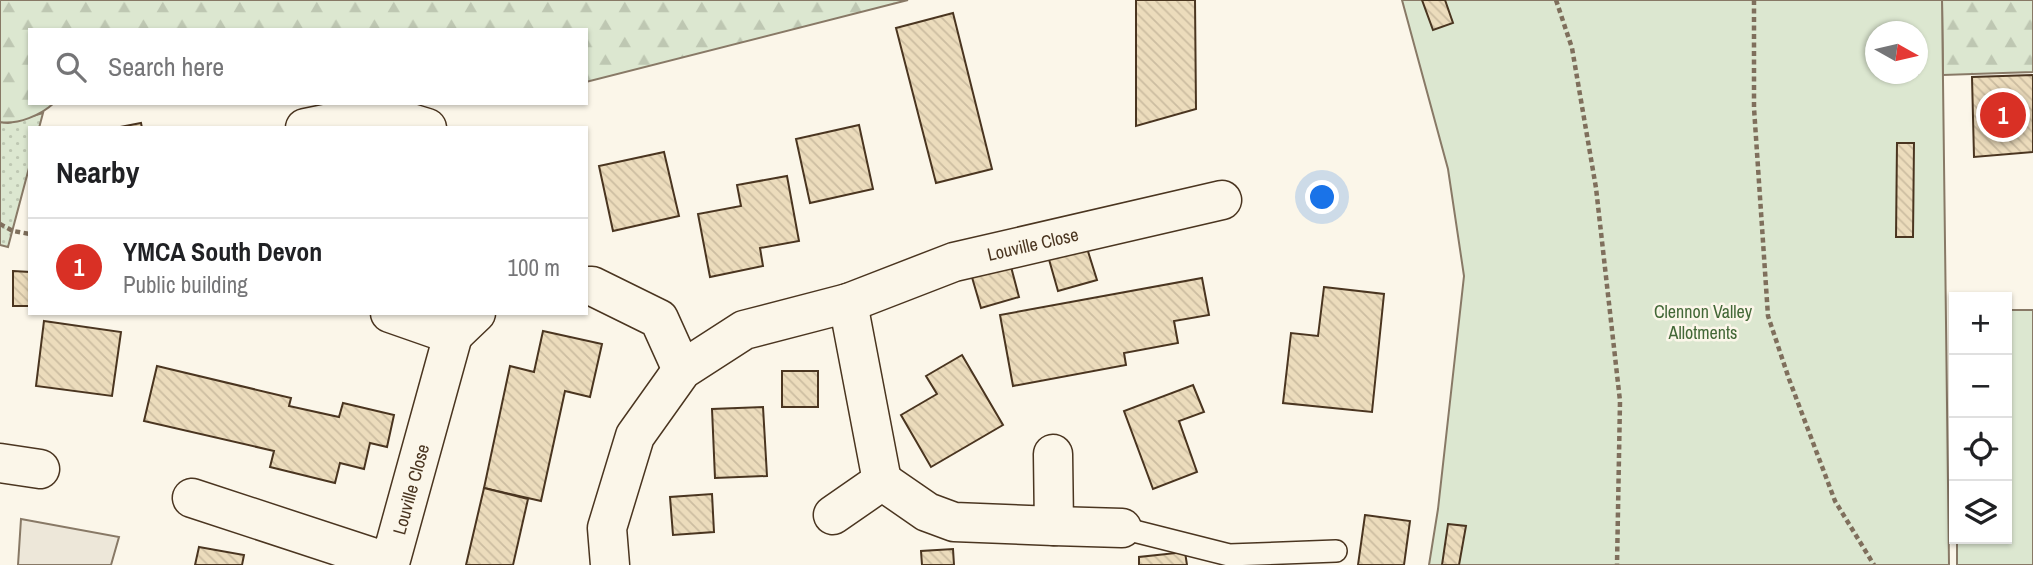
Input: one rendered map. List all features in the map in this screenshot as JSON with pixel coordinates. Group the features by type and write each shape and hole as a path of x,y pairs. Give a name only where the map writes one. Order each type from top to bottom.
{"street":[{"path":"314,126 379,113 420,126"},
{"name":"Louville Close","path":"610,565 607,528 635,436 682,370 744,330 848,303 954,262 1222,200"},
{"path":"588,286 659,319 682,370"},
{"path":"848,303 882,481 927,512 954,522 1122,528"},
{"name":"Louville Close","path":"192,498 390,563 465,324 404,315"},
{"path":"1053,454 1054,526"},
{"path":"0,463 40,469"},
{"path":"833,514 882,481"}],"lane":[{"path":"1122,528 1229,555 1336,551"}],"path":[{"path":"1556,0 1572,48 1597,188 1618,388 1617,565"},
{"path":"1754,0 1754,108 1768,316 1835,501 1874,565"},
{"path":"0,224 13,231 28,234"}],"green space":[{"path":"0,0 908,0 588,81 588,28 28,28 28,105 51,105 29,118 0,122"},
{"name":"Clennon Valley Allotments","path":"1402,0 1942,0 1949,565 1429,565 1438,509 1464,276 1448,169"},
{"path":"1942,0 2033,0 2033,72 1943,75"},
{"path":"43,113 40,126 28,126 28,172 8,247 0,245 0,122 8,123"},
{"path":"2012,310 2033,310 2033,565 1957,565 1957,544 2012,544"}],"shaded area":[{"path":"21,519 119,537 111,565 18,565"}],"building":[{"path":"1136,0 1195,0 1196,109 1136,126"},
{"path":"1422,0 1445,0 1453,23 1433,30"},
{"path":"953,13 992,169 936,183 896,28"},
{"path":"2033,75 2033,152 1974,157 1972,77"},
{"path":"859,125 873,189 810,203 796,139"},
{"path":"1897,143 1914,143 1913,237 1896,237"},
{"path":"664,152 679,216 613,231 599,166"},
{"path":"787,176 799,241 760,248 763,266 710,277 698,214 741,206 737,185"},
{"path":"1086,245 1097,280 1058,291 1048,256"},
{"path":"1010,263 1019,297 981,308 971,274"},
{"path":"13,271 28,272 28,306 13,306"},
{"path":"1202,278 1209,315 1174,321 1178,343 1124,353 1126,365 1013,386 1000,315"},
{"path":"1324,287 1384,294 1372,412 1283,403 1291,333 1318,336"},
{"path":"44,321 121,332 112,396 36,386"},
{"path":"543,331 602,344 590,397 565,391 541,501 484,488 510,366 534,372"},
{"path":"962,355 1003,425 931,467 901,415 937,394 926,376"},
{"path":"157,366 291,398 289,406 339,417 343,403 394,415 387,447 370,443 364,469 340,463 335,483 270,467 274,451 144,421"},
{"path":"782,371 818,371 818,407 782,407"},
{"path":"1193,385 1204,412 1179,421 1197,472 1153,489 1124,411"},
{"path":"763,407 767,476 715,478 712,409"},
{"path":"484,488 528,499 513,565 466,565"},
{"path":"712,494 714,532 673,535 670,497"},
{"path":"1365,515 1410,521 1404,565 1358,565"},
{"path":"1448,524 1466,526 1459,565 1442,565"},
{"path":"199,547 244,555 242,565 195,565"},
{"path":"953,549 954,565 922,565 921,551"},
{"path":"1185,552 1187,565 1139,565 1139,557"}],"place":[{"name":"YMCA South Devon","path":"2003,115"}]}
